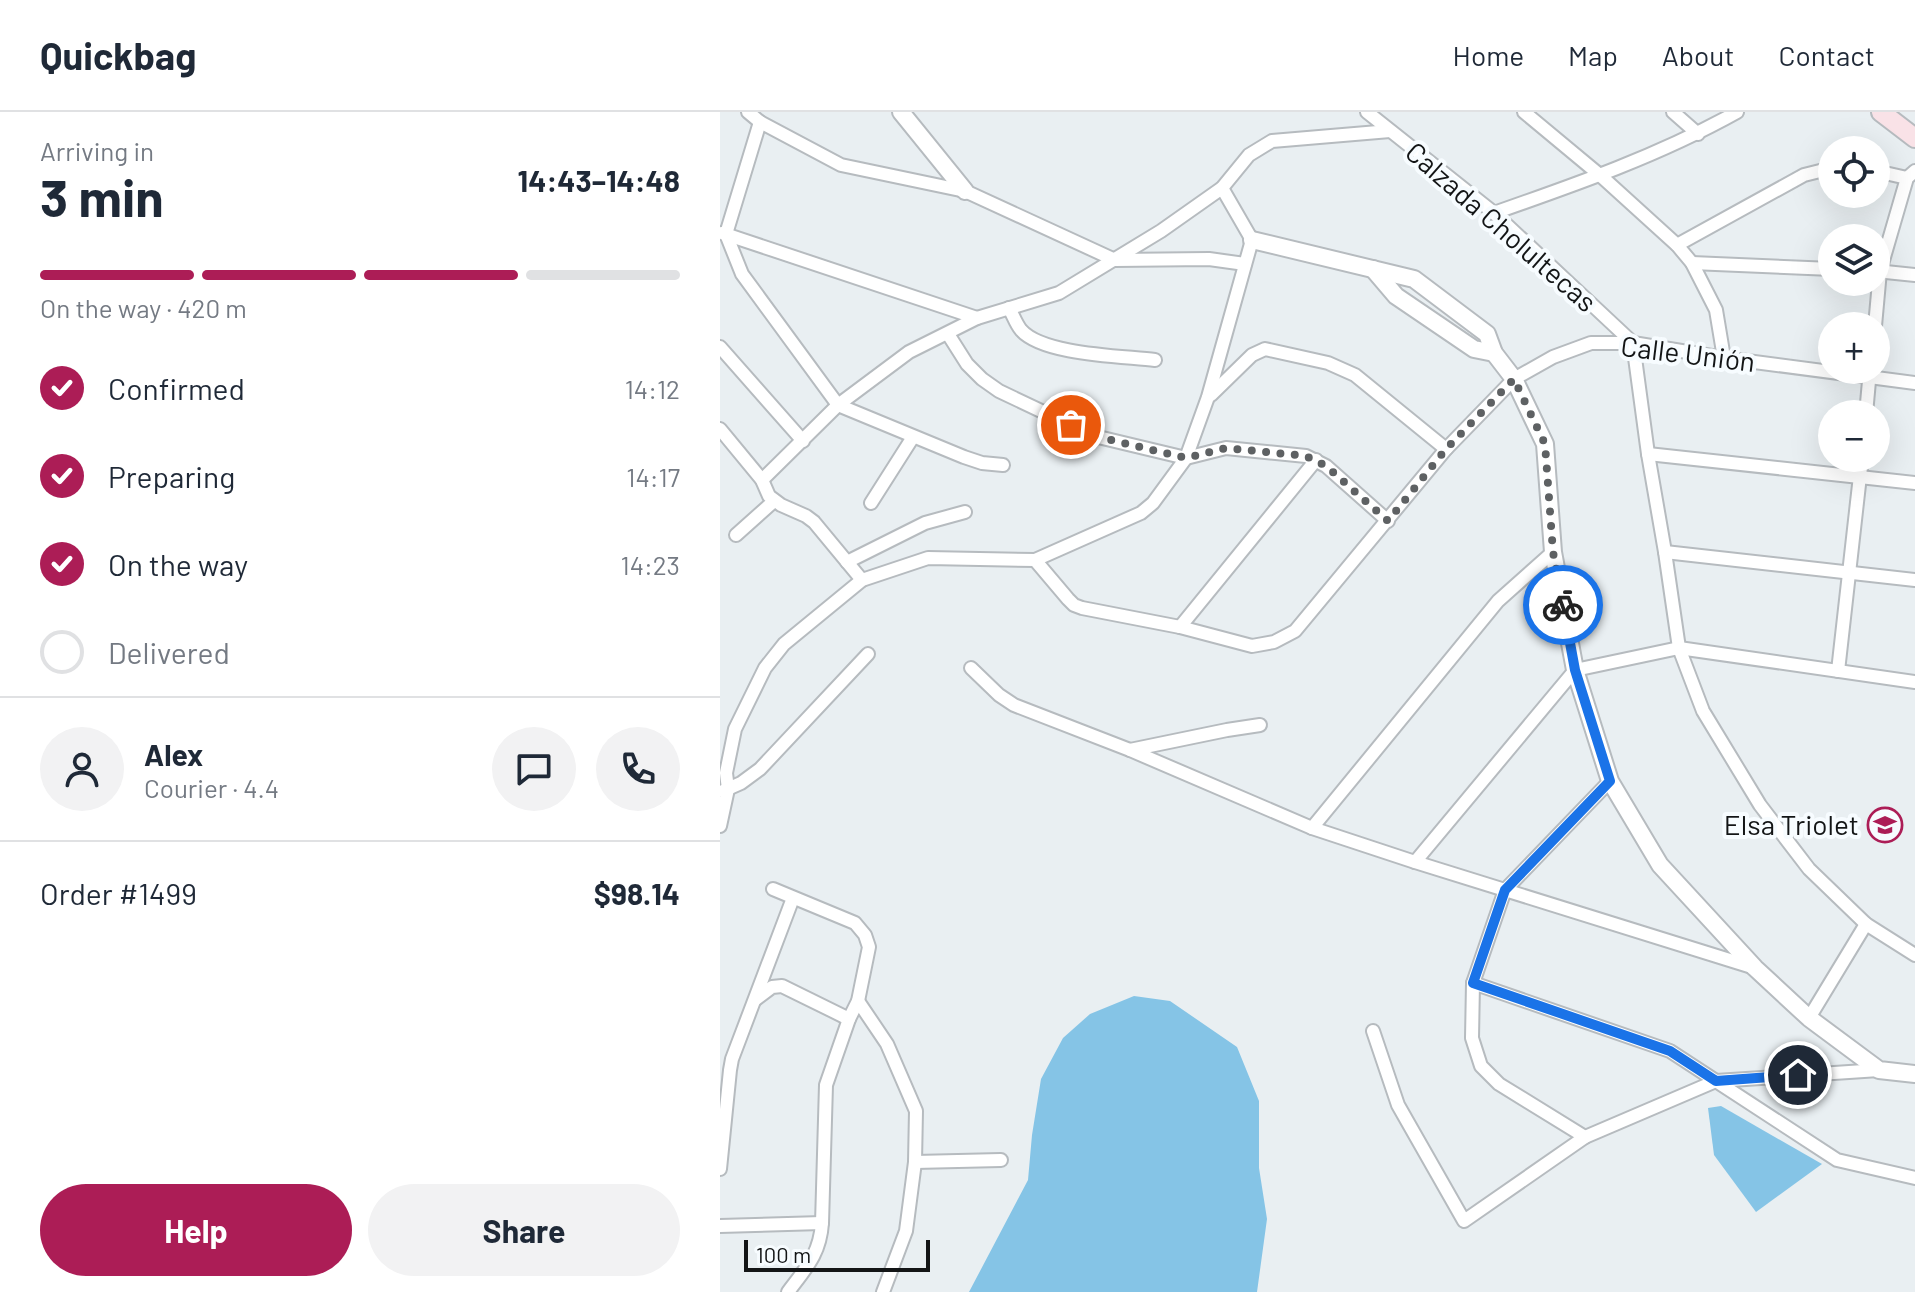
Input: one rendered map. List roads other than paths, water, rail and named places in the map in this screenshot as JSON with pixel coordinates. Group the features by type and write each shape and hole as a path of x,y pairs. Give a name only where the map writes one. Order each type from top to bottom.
{"main road":[{"path":"1881,112 1915,138"}],"street":[{"path":"748,112 760,122 841,165 965,191 1115,260 1209,259 1245,264"},
{"name":"Calzada Cholultecas","path":"1367,112 1494,213 1633,343"},
{"path":"1524,112 1601,176 1677,245 1692,263 1716,310 1724,358"},
{"path":"1673,112 1698,134"},
{"path":"1494,213 1601,176 1698,134 1737,112"},
{"path":"908,114 965,191"},
{"path":"760,122 723,233 742,274 838,405 982,463 1003,465"},
{"path":"762,480 838,405 909,352 977,318 1059,293 1115,260 1222,188 1249,155 1272,141 1390,131"},
{"path":"1677,245 1804,175 1818,172"},
{"path":"1890,172 1911,174 1890,236"},
{"path":"720,826 735,729 765,668 784,644 862,580 928,558 1035,560 1141,513 1153,503 1186,458 1208,397 1252,240 1222,188"},
{"path":"723,233 977,318"},
{"path":"1252,240 1414,279 1487,334 1494,353 1514,379 1545,444 1553,552 1575,670 1610,781 1660,865 1755,968 1809,1018 1879,1070"},
{"path":"1692,263 1818,268"},
{"path":"1373,268 1396,296 1474,349 1494,353"},
{"path":"1890,272 1915,275"},
{"path":"1009,308 1021,330 1038,342 1057,349 1155,360"},
{"path":"948,334 967,364 999,391 1094,436 1186,458 1226,448 1306,456 1326,466 1388,521"},
{"name":"Calle Unión","path":"1035,560 1074,605 1252,646 1274,642 1295,631 1446,449 1514,379 1553,357 1591,343 1633,343 1724,358 1818,368"},
{"path":"1633,343 1679,648 1703,711 1760,805 1809,869 1866,924 1915,955"},
{"path":"720,347 803,441"},
{"path":"1208,397 1252,355 1265,349 1328,363 1355,375 1446,449"},
{"name":"Calle Unión","path":"1890,378 1915,383"},
{"path":"720,429 762,480 769,496 814,522 862,580"},
{"path":"871,503 913,437"},
{"path":"1648,454 1915,483"},
{"path":"1180,627 1316,460"},
{"path":"1838,671 1861,472"},
{"path":"736,535 774,501"},
{"path":"847,562 925,523 965,512"},
{"path":"1312,828 1498,601 1553,552"},
{"path":"1665,552 1915,580"},
{"path":"1415,862 1575,670 1679,648 1915,682"},
{"path":"724,790 741,783 760,769 868,654"},
{"path":"971,668 1014,705 1130,750 1312,828 1755,968"},
{"path":"1130,750 1260,725"},
{"path":"1585,1137 1499,1084 1481,1066 1472,1038 1473,983 1505,890 1610,781"},
{"path":"773,889 855,923 865,935 869,947 858,1001 826,1085 820,1245 788,1292"},
{"path":"720,1169 730,1070 793,898"},
{"path":"1809,1018 1866,924"},
{"path":"1473,983 1670,1051 1837,1160 1915,1178"},
{"path":"753,1001 762,992 782,986 849,1019"},
{"path":"858,1001 887,1044 916,1111 915,1162 906,1231 883,1292"},
{"path":"1373,1031 1398,1105 1464,1221 1585,1137 1716,1081 1879,1070 1915,1074"},
{"path":"915,1162 1001,1160"},
{"path":"720,1226 822,1223"}],"place":[{"name":"Elsa Triolet","path":"1885,825"}]}
